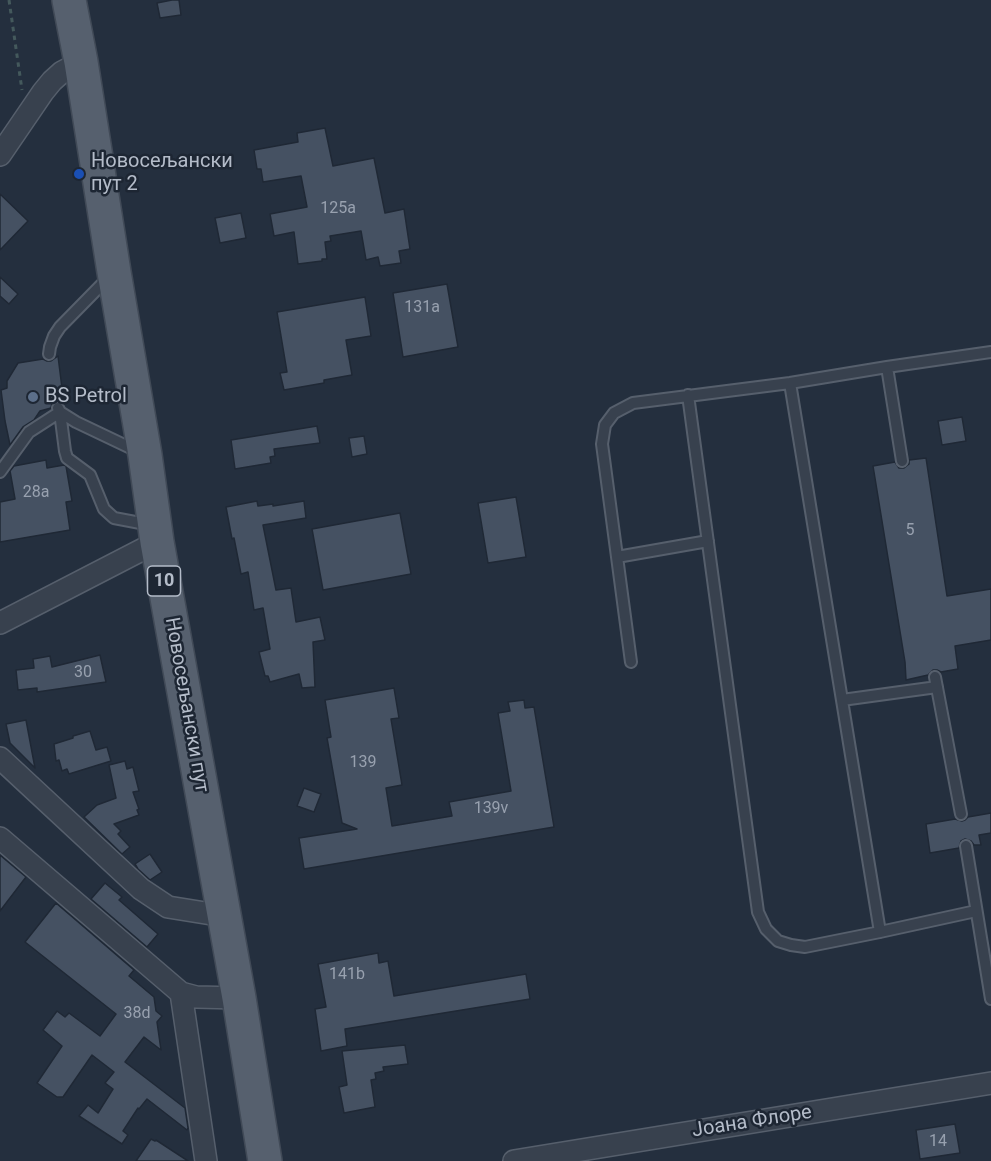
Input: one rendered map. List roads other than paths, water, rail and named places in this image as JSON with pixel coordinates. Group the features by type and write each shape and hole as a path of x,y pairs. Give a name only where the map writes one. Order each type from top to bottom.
{"main road":[{"name":"Новосељански пут","path":"69,0 146,455 156,534 239,998 265,1161"}],"street":[{"path":"0,155 52,81 62,72 81,62"},
{"path":"0,623 156,534"},
{"path":"0,758 141,889 168,908 224,916"},
{"path":"0,838 181,993 196,997 239,998"},
{"path":"181,993 206,1161"},
{"name":"Јоана Флоре","path":"513,1161 991,1083"}],"lane":[{"path":"50,354 54,336 60,327 114,272"},
{"path":"632,662 602,444 605,425 614,413 633,403 790,383 991,352"},
{"path":"887,367 902,461"},
{"path":"790,383 880,932"},
{"path":"688,395 758,912 766,929 778,941 805,946 976,911"},
{"path":"59,410 76,422 146,455"},
{"path":"0,472 30,432 59,410"},
{"path":"59,410 68,458 90,475 104,509 114,518 156,534"},
{"path":"617,557 708,541"},
{"path":"842,700 936,682 960,814"},
{"path":"966,846 991,999"}],"place":[{"name":"Новосељански пут 2","path":"79,174"},
{"name":"BS Petrol","path":"33,397"}]}
